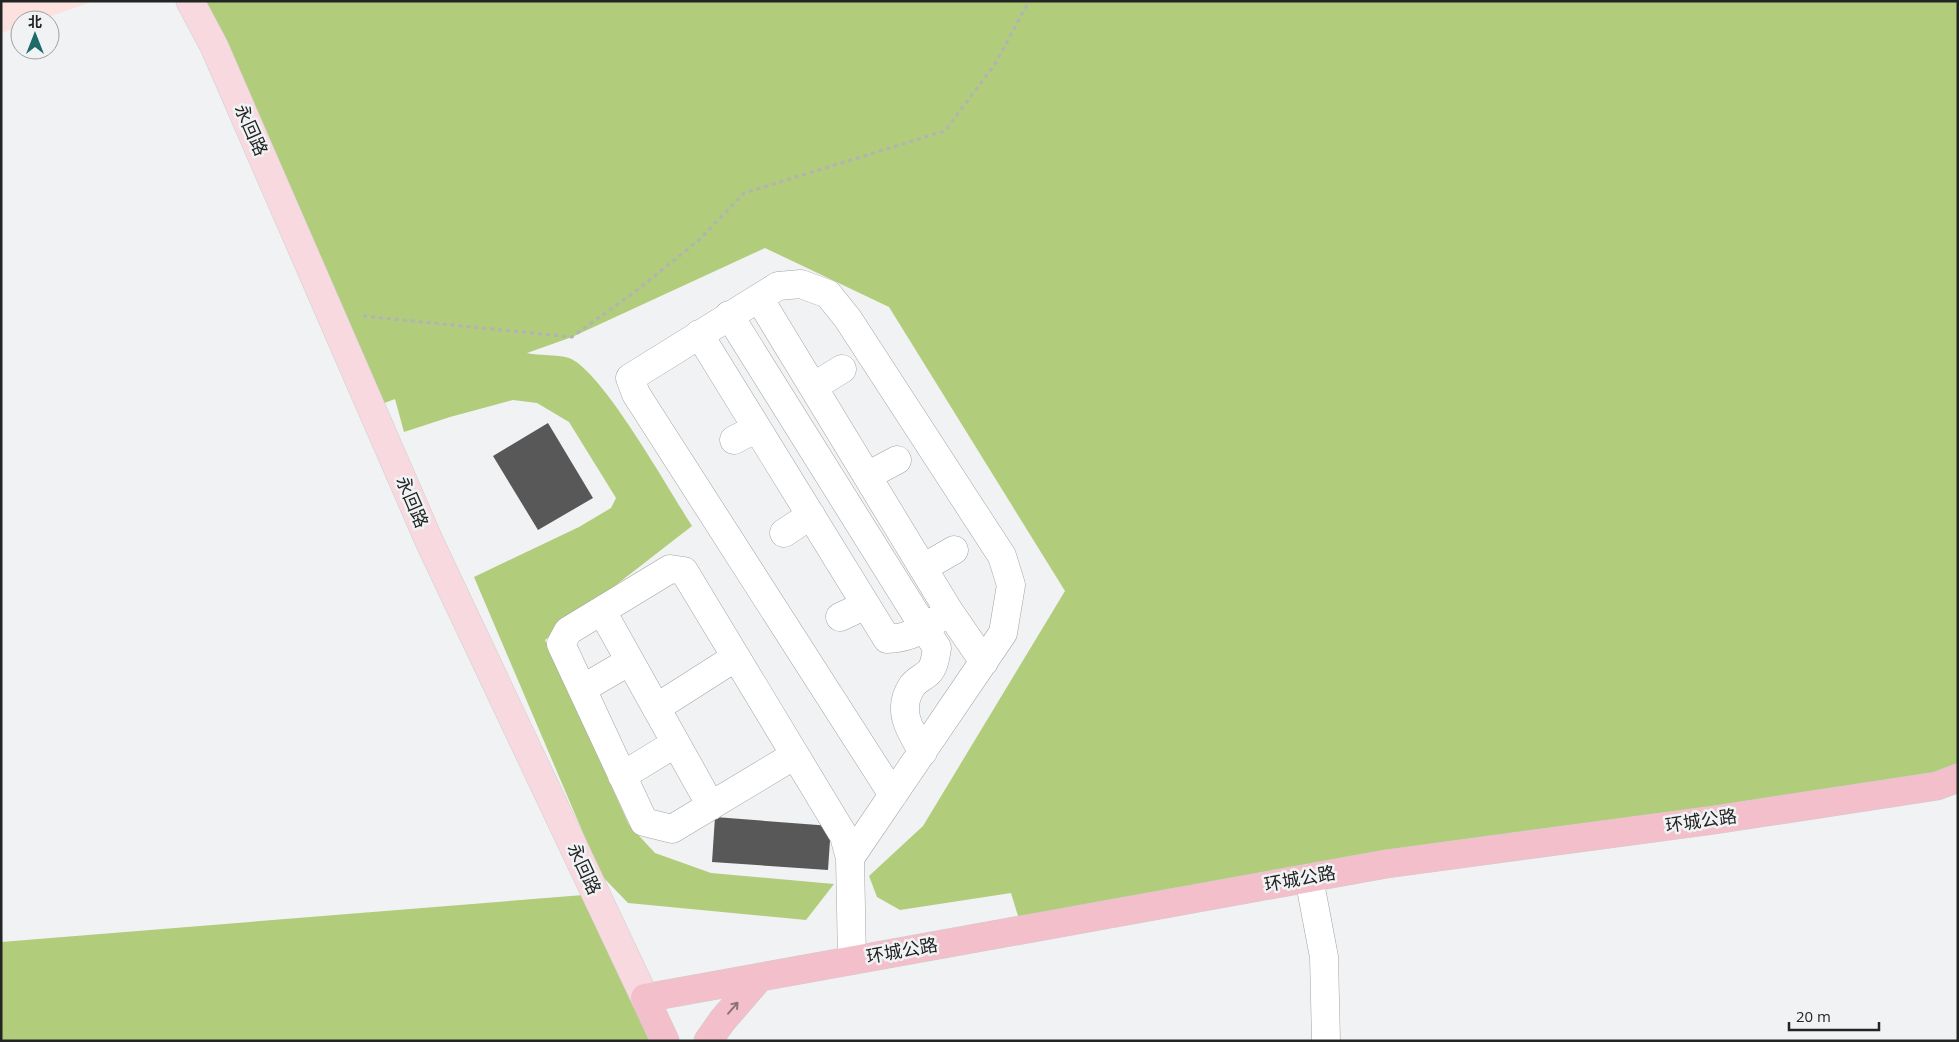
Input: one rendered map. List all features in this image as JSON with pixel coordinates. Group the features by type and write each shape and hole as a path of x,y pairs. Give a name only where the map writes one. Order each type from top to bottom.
{"highway":[{"name":"环城公路","path":"645,998 1386,864 1705,821 1937,786 1958,778"},
{"path":"708,1041 722,1021 760,977"},
{"path":"645,998 665,1041"}],"main road":[{"name":"永回路","path":"190,1 214,46 430,542 645,998"}],"street":[{"path":"850,858 923,752 1003,633 1011,585 1002,556 848,319 828,294 801,284 778,286 630,378 636,394 893,795"},
{"path":"759,298 949,611 984,662"},
{"path":"730,315 938,648 931,670 912,687 904,707 904,715 923,752"},
{"path":"699,334 887,639 904,638 925,628 949,611"},
{"path":"813,387 842,370"},
{"path":"734,440 757,428"},
{"path":"867,476 897,460"},
{"path":"784,533 811,515"},
{"path":"923,568 954,550"},
{"path":"795,755 672,830 656,827 644,822 561,644 568,631 670,569 684,571 844,836 850,858 852,960"},
{"path":"840,617 866,605"},
{"path":"602,611 711,806"},
{"path":"656,708 736,657"},
{"path":"582,689 630,661"},
{"path":"622,776 676,743"},
{"path":"1309,878 1324,957 1326,1041"}],"path":[{"path":"330,312 572,337 640,288 700,239 744,193 945,131 995,64 1029,1"}],"shaded area":[{"path":"1,1 94,1 60,13 60,10 10,10 10,30 1,33"}],"green space":[{"path":"199,1 1958,1 1958,778 1022,929 1011,893 900,910 877,897 869,876 923,826 1065,591 889,307 765,248 572,337 527,353 569,358 583,367 617,407 692,526 545,640 629,825 655,853 711,873 834,884 806,920 628,903 601,875 474,577 579,527 611,508 616,498 569,422 537,403 513,400 404,432 395,399 371,408"},
{"path":"596,894 665,1041 1,1041 1,942"}],"building":[{"path":"548,423 593,498 538,530 493,456"},
{"path":"715,817 831,826 828,870 712,862"}]}
